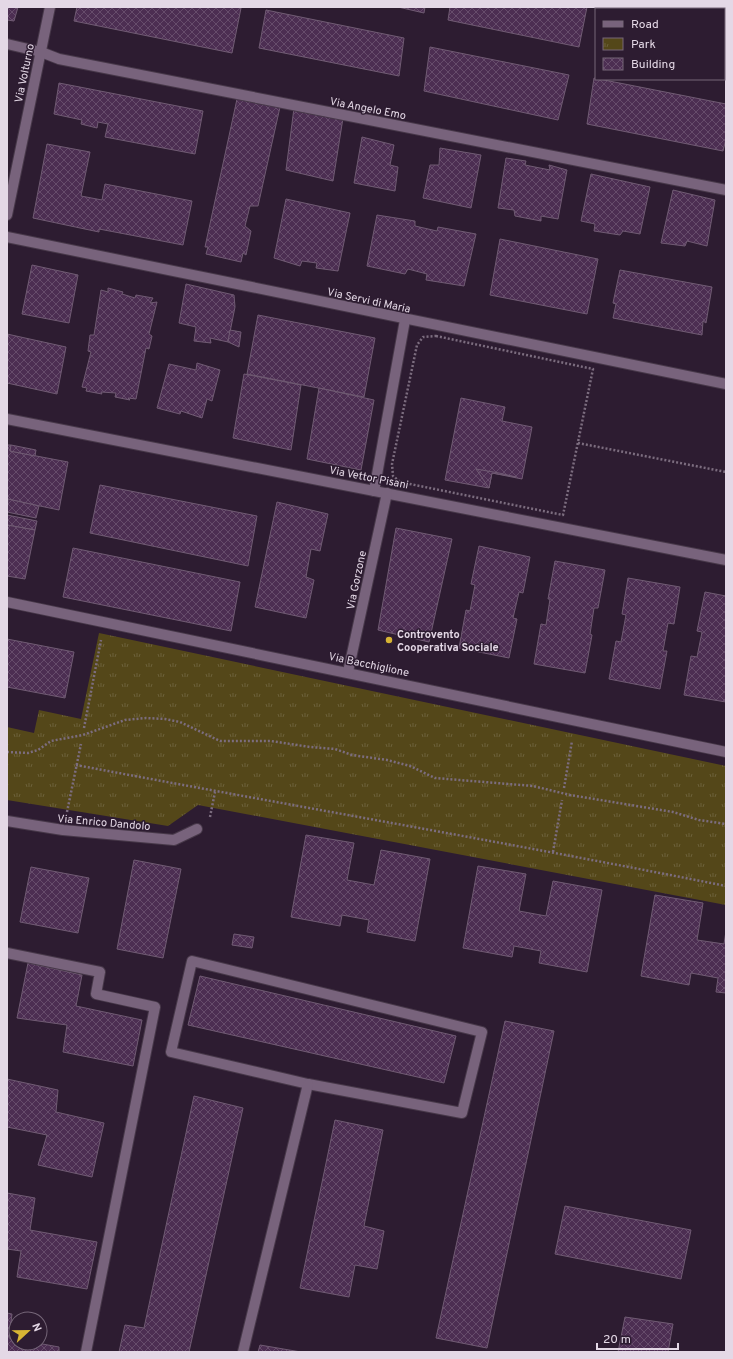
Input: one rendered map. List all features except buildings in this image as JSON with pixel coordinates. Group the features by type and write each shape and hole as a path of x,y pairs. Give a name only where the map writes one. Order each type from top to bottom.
{"street":[{"name":"Via Volturno","path":"7,215 50,7"},
{"name":"Via Angelo Emo","path":"7,44 41,52 59,59 726,190"},
{"name":"Via Servi di Maria","path":"7,238 726,384"},
{"path":"374,491 405,320"},
{"name":"Via Vettor Pisani","path":"7,418 726,560"},
{"name":"Via Gorzone","path":"348,672 387,493"},
{"name":"Via Bacchiglione","path":"7,602 726,752"},
{"name":"Via Enrico Dandolo","path":"7,821 62,830 174,840 197,829"},
{"path":"7,953 100,972 96,994 155,1006 86,1352"},
{"path":"192,961 482,1032 462,1113 308,1084 171,1052 192,961"},
{"path":"243,1352 308,1084"}],"path":[{"path":"436,336 593,369 578,443 563,515 399,481 392,473 392,464 418,341 423,337 436,336"},
{"path":"578,443 726,472"},
{"path":"84,728 104,622"},
{"path":"7,752 28,753 38,750 51,742 83,735 125,720 146,718 165,719 180,722 220,742 271,741 335,749 352,754 404,764 435,778 500,782 533,786 570,795 673,812 699,820 726,824"},
{"path":"564,788 572,741"},
{"path":"62,830 81,744"},
{"path":"76,765 244,797 553,852 726,886"},
{"path":"553,852 562,800"}],"green space":[{"path":"99,633 726,766 726,905 198,805 168,826 7,800 7,727 34,733 39,710 81,719"}],"place":[{"name":"Controvento Cooperativa Sociale","path":"389,640"}]}
